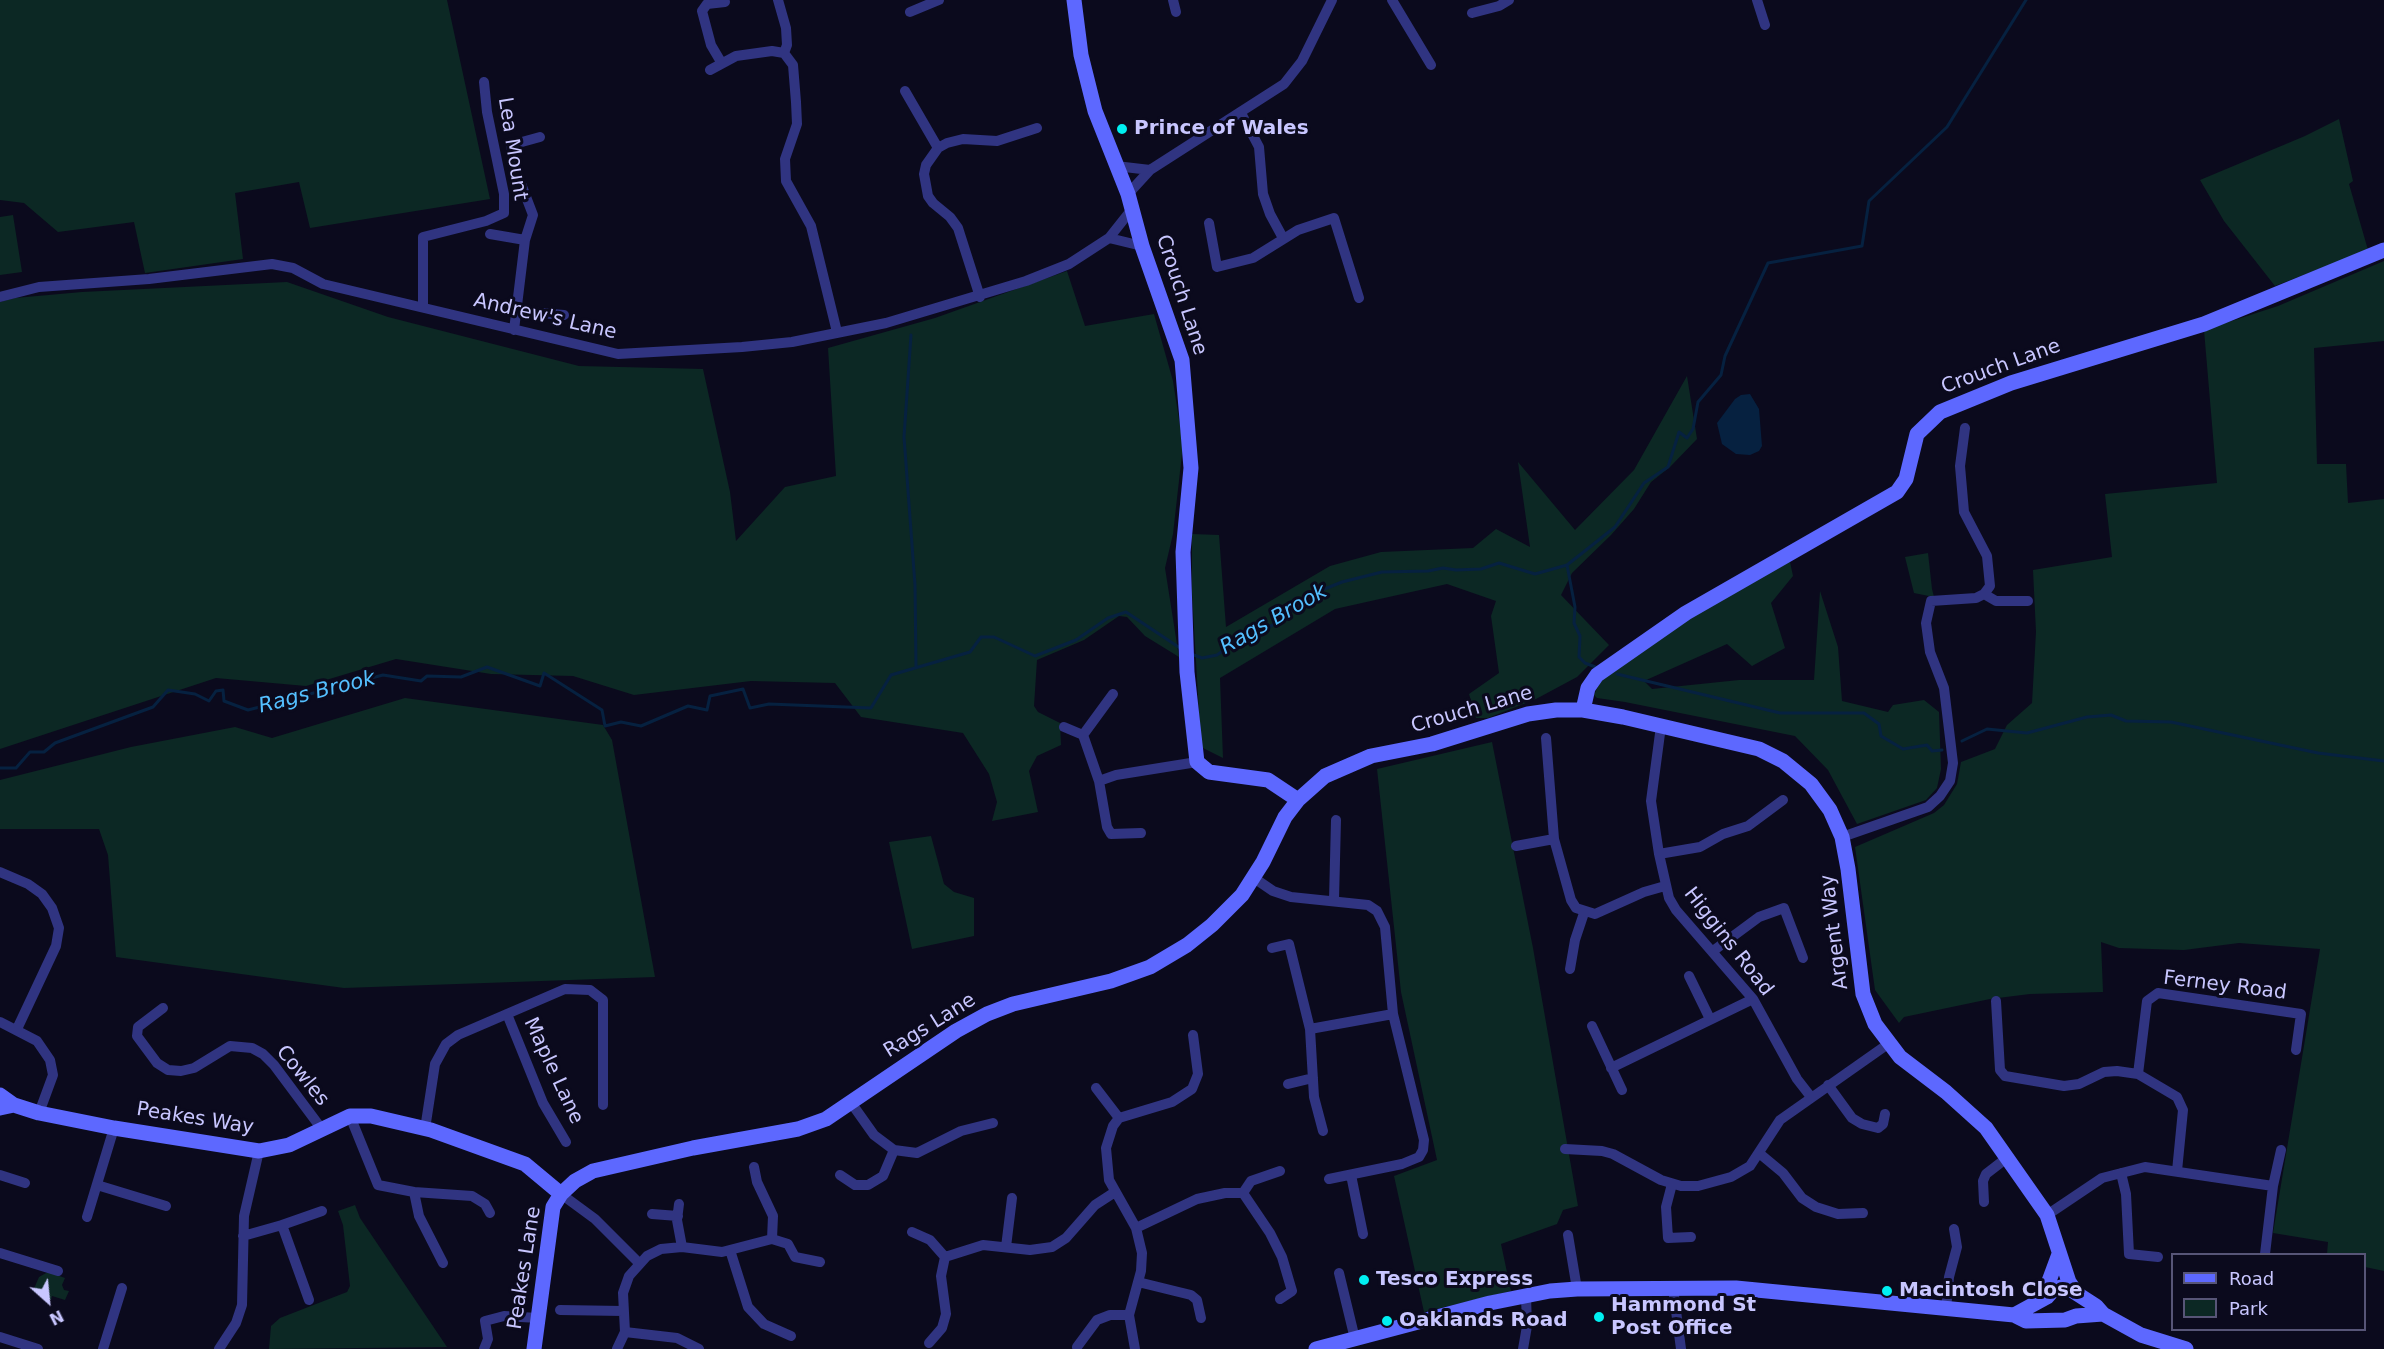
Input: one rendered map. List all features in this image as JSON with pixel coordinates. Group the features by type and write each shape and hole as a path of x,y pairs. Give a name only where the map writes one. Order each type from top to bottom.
{"street":[{"path":"778,0 786,28 787,45 784,53"},
{"path":"910,12 939,0"},
{"name":"Crouch Lane","path":"1074,0 1081,55 1095,111 1130,202 1142,246 1182,360 1191,468 1183,552 1187,672 1197,762"},
{"path":"1173,0 1176,12"},
{"name":"Andrew's Lane","path":"0,297 39,287 148,279 272,264 293,268 323,284 618,354 792,342 886,323 980,297 1053,271 1108,238 1150,170 1241,113 1294,75 1332,0"},
{"path":"1392,0 1431,65"},
{"path":"1472,13 1498,6 1509,0"},
{"path":"1757,0 1764,25"},
{"path":"721,62 711,45 702,11 707,4 725,2"},
{"path":"710,70 721,62 736,56 772,51 784,53 793,65 797,124 785,159 786,181 811,226 837,332"},
{"name":"Lea Mount","path":"423,306 423,237 486,221 504,213 504,194 487,112 484,82"},
{"path":"905,91 938,148"},
{"path":"1241,113 1259,147 1263,194 1270,214 1283,238"},
{"path":"980,297 958,228 950,217 933,203 925,185 926,165 938,148 947,143 963,139 997,141 1037,128"},
{"path":"514,330 525,240 533,215 515,168 511,145 540,136"},
{"path":"1116,166 1150,170"},
{"path":"1209,223 1217,267 1237,264 1264,253 1283,238 1334,218 1359,298"},
{"path":"490,234 525,240"},
{"path":"1108,238 1142,246"},
{"name":"Crouch Lane","path":"1298,800 1325,776 1355,761 1431,744 1528,714 1556,710 1583,710 1588,688 1597,675 1686,613 1897,492 1906,479 1917,434 1940,412 2012,383 2204,324 2384,250"},
{"path":"516,311 564,315"},
{"path":"1842,837 1928,807 1940,796 1950,781 1953,763 1944,688 1925,633 1931,601 1977,597 1984,594 1990,586 1987,556 1967,519 1962,499 1960,466 1965,428"},
{"path":"1984,594 1996,602 2028,601"},
{"path":"1083,735 1113,694"},
{"name":"Argent Way","path":"1583,710 1759,749 1783,761 1804,776 1819,792 1836,820 1842,837 1863,994 1875,1024 1888,1044 1914,1070 1946,1092 1986,1128 2047,1215 2058,1242 2059,1254 2077,1293"},
{"name":"Higgins Road","path":"1661,726 1651,801 1665,886 1676,910 1753,999 1797,1079 1811,1097"},
{"path":"1064,727 1083,735 1099,781 1105,820 1111,834 1141,833"},
{"path":"1546,738 1554,839 1571,900 1584,913 1599,913 1635,896 1665,886"},
{"path":"1099,781 1116,775 1197,762 1209,771 1268,780 1278,784 1298,800"},
{"name":"Rags Lane","path":"561,1194 574,1181 593,1171 693,1148 798,1129 826,1119 852,1104 956,1031 987,1014 1013,1004 1133,975 1170,957 1212,925 1254,878 1275,834 1298,800"},
{"path":"1659,854 1700,847 1723,834 1748,826 1783,801"},
{"path":"1334,900 1336,820"},
{"path":"1516,846 1554,839"},
{"path":"0,872 42,894 52,908 59,928 56,946 17,1029"},
{"path":"1254,878 1273,891 1291,897 1368,905 1377,912 1387,938 1393,1014 1424,1140 1423,1150 1419,1157 1402,1164 1329,1179"},
{"path":"1377,912 1386,902"},
{"path":"1713,951 1759,917 1778,908 1784,908 1803,958"},
{"path":"1570,969 1584,913"},
{"path":"1272,948 1289,944 1310,1029 1313,1078 1323,1131"},
{"path":"1689,976 1710,1019"},
{"path":"425,1129 432,1077 438,1054 458,1035 565,989 590,990 599,994 605,1006 603,1105"},
{"name":"Ferney Road","path":"2138,1074 2147,1002 2158,993 2301,1014 2296,1050"},
{"path":"1611,1068 1753,999"},
{"path":"1996,1001 2000,1070 2005,1076 2064,1086 2079,1084 2110,1071 2138,1074 2177,1097 2182,1105 2176,1171"},
{"name":"Cowles","path":"163,1008 138,1027 137,1036 157,1063 168,1070 181,1071 194,1068 230,1046 252,1048 263,1053 274,1065 321,1128"},
{"name":"Maple Lane","path":"507,1014 543,1103 566,1142"},
{"path":"1310,1029 1393,1014"},
{"path":"0,1022 37,1041 50,1060 53,1076 39,1113"},
{"path":"1592,1026 1622,1090"},
{"path":"1135,1349 1129,1315 1138,1282 1142,1253 1136,1228 1106,1172 1105,1157 1110,1134 1119,1118 1172,1102 1188,1093 1198,1074 1194,1035"},
{"path":"1565,1149 1602,1150 1672,1184 1698,1186 1731,1177 1749,1166 1774,1126 1811,1097 1888,1044"},
{"path":"1288,1084 1313,1078"},
{"path":"1828,1085 1852,1118 1862,1125 1878,1128 1883,1124 1884,1113"},
{"path":"1096,1088 1119,1118"},
{"name":"Peakes Way","path":"0,1095 7,1107 114,1128 259,1151 289,1145 350,1116 371,1116 425,1129 525,1164 561,1194"},
{"path":"852,1104 874,1134 894,1150 917,1153 961,1131 993,1123"},
{"path":"350,1116 378,1185 414,1192 472,1196 485,1204 490,1213"},
{"path":"87,1217 114,1128"},
{"path":"840,1175 855,1185 875,1183 886,1170 894,1150"},
{"path":"2265,1253 2273,1186 2281,1150"},
{"path":"219,1349 236,1323 242,1305 244,1216 259,1151"},
{"path":"1759,1153 1783,1173 1802,1198 1816,1207 1838,1214 1863,1213"},
{"path":"1984,1202 1983,1181 1986,1174 2007,1157"},
{"path":"754,1167 757,1182 773,1216 772,1239"},
{"path":"2047,1215 2065,1205 2095,1182 2145,1167 2273,1186"},
{"path":"1243,1193 1251,1181 1280,1171"},
{"path":"2121,1173 2126,1194 2129,1254 2158,1257"},
{"path":"0,1175 25,1183"},
{"path":"1351,1175 1363,1234"},
{"path":"1672,1184 1666,1207 1668,1238 1691,1237"},
{"path":"97,1185 166,1206"},
{"path":"414,1192 419,1216 443,1263"},
{"path":"945,1257 983,1245 1038,1249 1056,1245 1066,1238 1095,1205 1115,1192"},
{"path":"1136,1228 1197,1199 1225,1193 1243,1193"},
{"path":"1243,1193 1270,1233 1282,1257 1292,1291 1280,1299"},
{"path":"561,1194 595,1219 639,1263"},
{"name":"Peakes Lane","path":"534,1349 549,1224 553,1207 561,1194"},
{"path":"1006,1247 1012,1198"},
{"path":"679,1204 678,1216 682,1247"},
{"path":"243,1236 321,1211"},
{"path":"652,1214 678,1216"},
{"path":"282,1225 309,1300"},
{"path":"1946,1309 1949,1276 1957,1247 1954,1229"},
{"path":"912,1232 930,1240 945,1257"},
{"path":"1568,1235 1577,1289"},
{"path":"617,1349 625,1332 623,1293 629,1276 639,1263 661,1249 682,1247 716,1252 772,1239 788,1244 795,1257 820,1262"},
{"path":"730,1250 748,1307 764,1324 791,1336"},
{"path":"0,1253 58,1271"},
{"path":"2059,1254 2049,1281 2050,1314 2059,1320"},
{"path":"929,1343 942,1328 946,1314 941,1276 945,1257"},
{"path":"1339,1273 1355,1339"},
{"path":"1138,1282 1191,1295 1197,1300 1201,1318"},
{"path":"2014,1316 2060,1287 2077,1293 2096,1306 2103,1314 2140,1335 2186,1349"},
{"path":"103,1349 123,1288"},
{"path":"1673,1288 1677,1334 1681,1349"},
{"path":"1316,1349 1490,1303 1577,1289 1736,1288 2014,1316 2026,1321 2059,1320 2103,1314"},
{"path":"2076,1316 2080,1305 2077,1293"},
{"path":"1523,1349 1527,1326 1526,1296"},
{"path":"560,1310 623,1311"},
{"path":"1077,1347 1097,1320 1110,1315 1129,1315"},
{"path":"484,1349 488,1339 485,1321 504,1316 538,1318"},
{"path":"625,1332 677,1338 699,1349"},
{"path":"0,1336 38,1349"}],"green space":[{"path":"0,0 447,0 490,199 310,228 299,182 235,193 243,259 145,273 134,222 58,232 24,203 0,200"},
{"path":"2339,119 2353,181 2349,184 2368,250 2275,286 2224,221 2200,180 2305,136"},
{"path":"13,215 22,272 0,275 0,217"},
{"path":"2384,261 2384,341 2314,348 2317,464 2346,464 2348,503 2384,499 2384,1271 2366,1267 2366,1253 2327,1253 2328,1242 2273,1233 2320,949 2239,943 2184,950 2119,948 2101,942 2103,992 2030,994 1990,999 1904,1017 1899,1023 1875,990 1855,847 1934,813 1944,805 1957,784 1961,762 1995,749 2007,725 2032,703 2036,632 2033,570 2112,557 2105,494 2217,483 2204,330 2278,306"},
{"path":"1067,271 1085,326 1154,314 1173,381 1183,445 1173,534 1165,568 1179,657 1145,636 1127,617 1119,616 1084,640 1037,660 1034,706 1038,712 1060,723 1061,745 1037,756 1029,771 1038,812 992,821 997,802 989,774 963,733 861,717 835,683 751,681 634,695 573,676 491,674 396,659 306,686 216,678 0,749 0,302 15,298 82,292 287,282 388,317 579,366 703,369 730,492 736,541 785,487 836,476 828,348 935,318"},
{"path":"1687,376 1697,439 1670,467 1651,482 1634,509 1572,573 1561,595 1609,645 1577,677 1536,699 1488,718 1476,718 1469,694 1499,673 1491,616 1496,601 1447,584 1335,609 1220,678 1223,758 1201,747 1192,593 1192,534 1219,535 1226,627 1330,566 1381,552 1473,548 1496,529 1530,547 1518,462 1575,530 1634,470"},
{"path":"1928,553 1934,597 1914,593 1905,557"},
{"path":"1789,557 1793,576 1771,603 1785,648 1752,666 1727,644 1644,681 1652,689 1739,680 1814,680 1820,591 1838,647 1842,701 1888,712 1893,705 1924,700 1939,712 1941,769 1937,788 1926,800 1857,824 1828,770 1795,736 1597,698 1594,695 1602,678 1678,624"},
{"path":"405,698 603,725 612,740 655,977 344,988 116,957 108,855 99,829 0,829 0,780 131,747 235,727 272,738"},
{"path":"1492,742 1533,948 1578,1206 1563,1210 1557,1224 1501,1244 1511,1291 1424,1312 1394,1176 1437,1160 1401,992 1377,769"},
{"path":"931,836 944,884 954,892 974,898 974,936 912,949 889,842"},
{"path":"355,1205 360,1218 447,1347 269,1349 271,1326 280,1318 347,1292 350,1286 343,1225 338,1211"},
{"path":"48,1272 65,1278 62,1285 64,1290 69,1291 65,1300 52,1296 51,1300 33,1291 39,1277"}],"water":[{"path":"1750,394 1759,409 1762,446 1759,451 1750,455 1736,454 1722,444 1717,423 1735,399 1741,395"}],"waterway":[{"path":"1191,654 1202,658 1217,655 1234,643 1263,632 1317,592 1342,582 1382,572 1428,571 1443,568 1481,569 1499,563 1535,574 1567,565 1615,527 1644,483 1668,467 1679,432 1687,438 1693,429 1698,402 1721,375 1725,356 1768,263 1862,246 1869,201 1947,127 2026,0"},
{"path":"911,335 904,437 915,585 916,667"},
{"path":"1567,565 1575,607 1574,623 1580,636 1579,657 1585,663 1598,668"},
{"name":"Rags Brook","path":"0,768 16,768 30,752 44,752 55,743 153,707 168,690 195,694 209,701 216,691 223,690 224,701 248,710 383,675 421,681 427,676 461,677 487,667 540,686 544,673 602,710 605,726 621,722 641,726 688,706 707,710 710,696 743,689 750,708 769,704 871,708 891,675 970,652 981,637 994,637 1035,656 1076,640 1108,618 1126,612 1180,648"},
{"path":"1617,674 1780,713 1864,713 1879,724 1881,736 1903,749 1927,745 1932,751 1942,750"},
{"path":"1962,741 1987,729 2027,733 2087,717 2111,715 2126,721 2171,722 2318,753 2384,761"}],"place":[{"name":"Prince of Wales","path":"1122,129"},
{"name":"Tesco Express","path":"1364,1280"},
{"name":"Macintosh Close","path":"1887,1291"},
{"name":"Hammond St Post Office","path":"1599,1317"},
{"name":"Oaklands Road","path":"1387,1321"}]}
